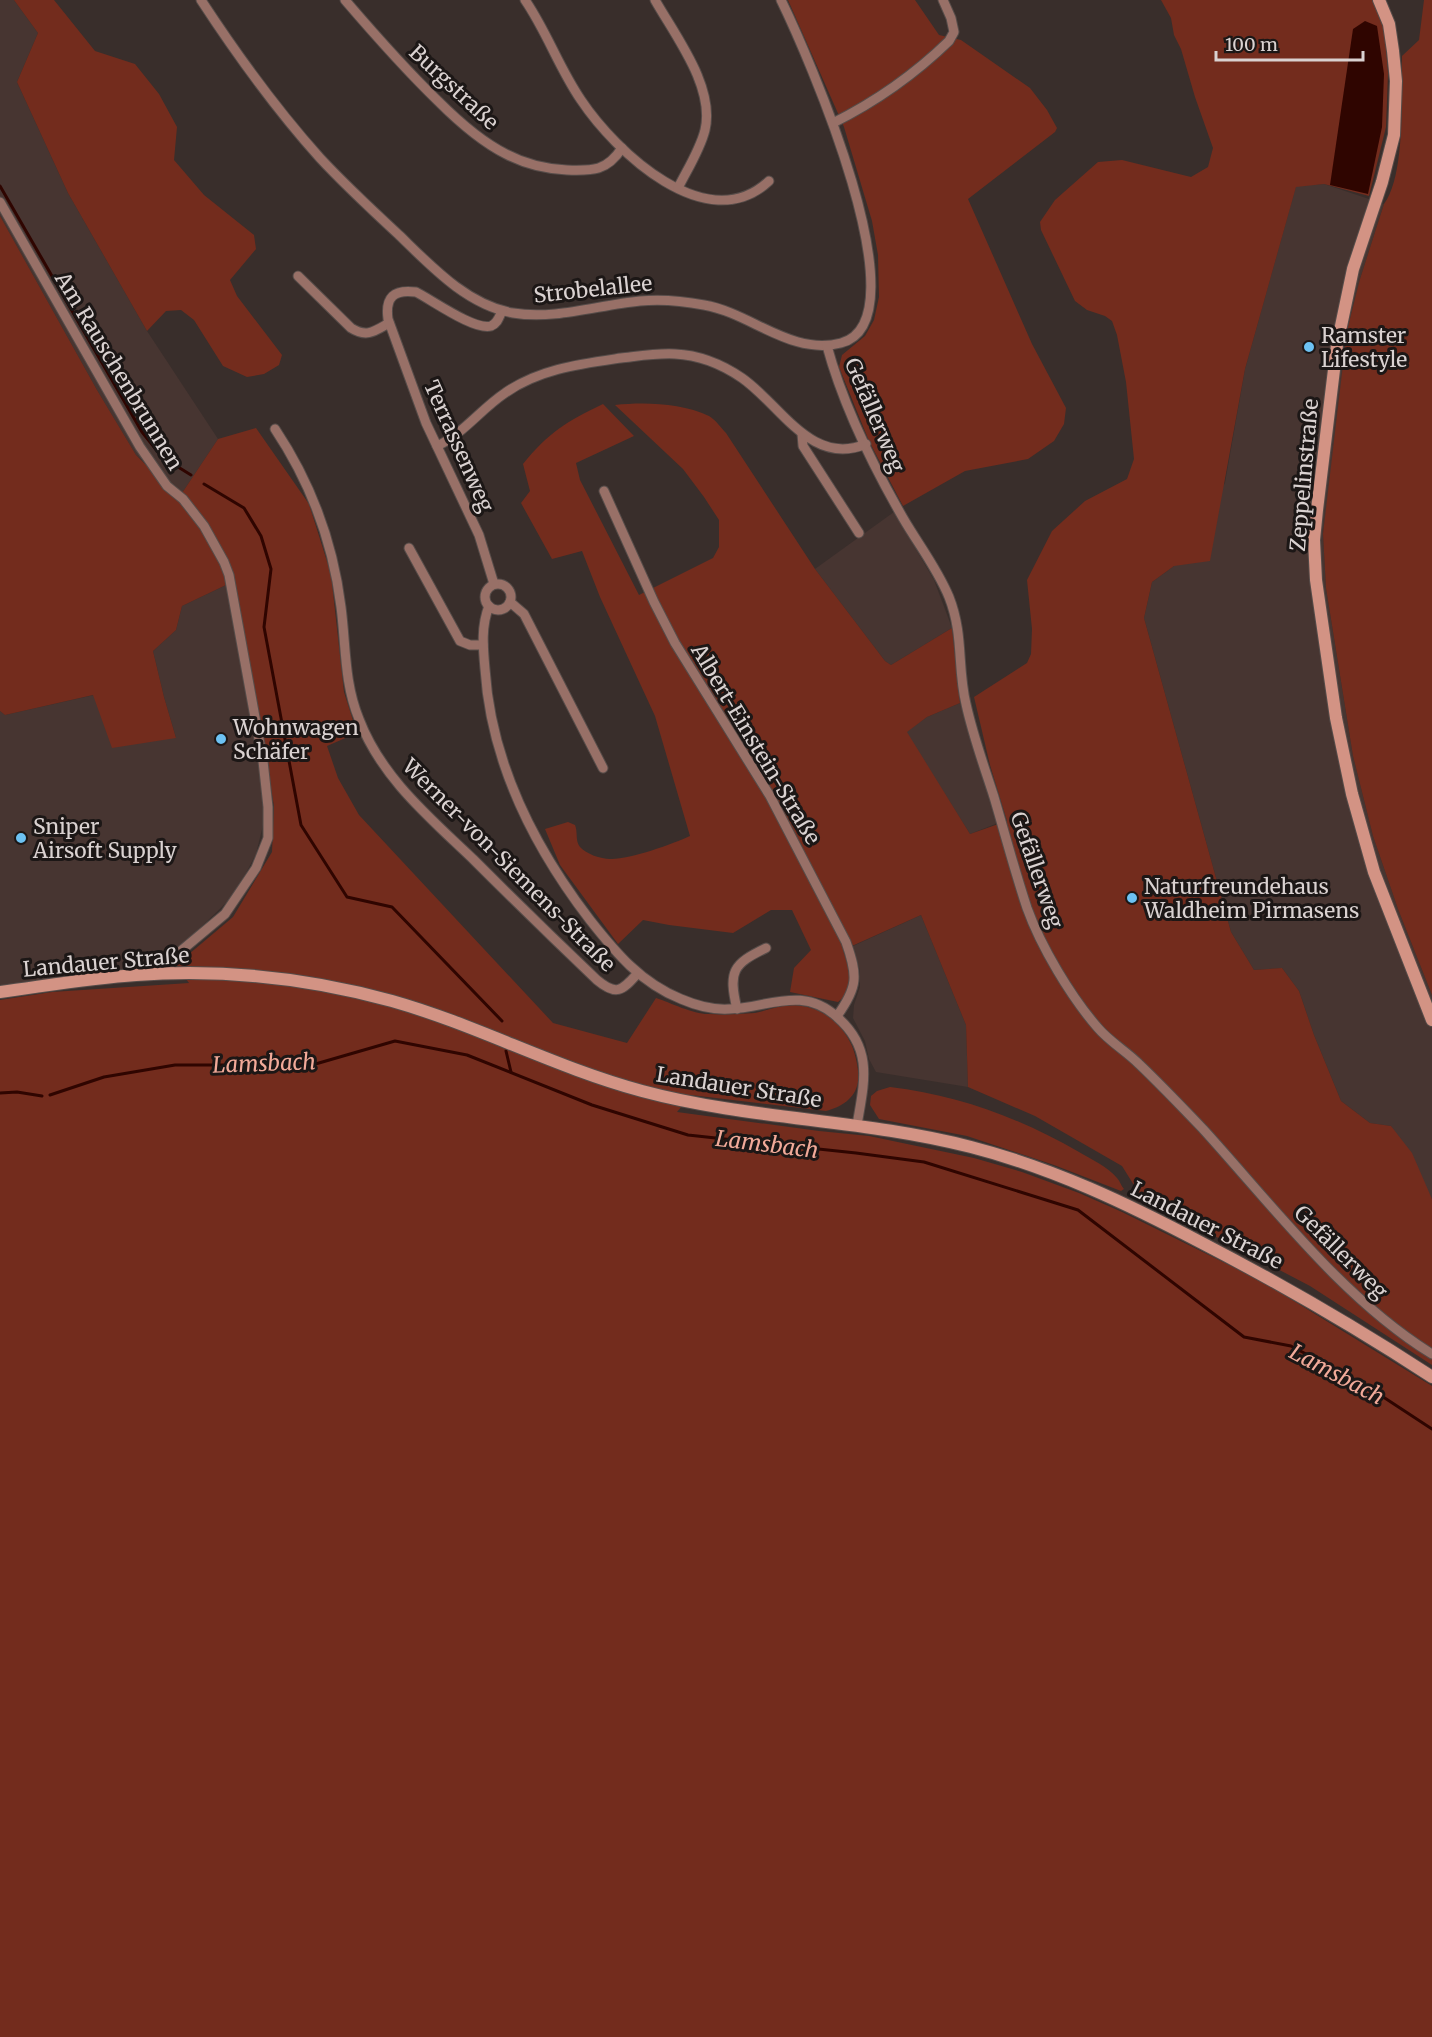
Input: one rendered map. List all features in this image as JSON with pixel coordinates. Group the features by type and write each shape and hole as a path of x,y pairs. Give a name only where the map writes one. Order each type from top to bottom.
{"main road":[{"name":"Zeppelinstraße","path":"1379,0 1389,24 1394,51 1396,81 1394,135 1382,182 1353,269 1338,336 1314,540 1316,572 1336,718 1352,794 1374,872 1432,1020"},
{"name":"Landauer Straße","path":"0,992 94,979 170,974 248,976 316,984 356,992 430,1013 560,1064 638,1090 700,1104 909,1133 973,1147 1013,1159 1096,1191 1168,1225 1297,1294 1432,1377"}],"street":[{"name":"Strobelallee","path":"201,0 266,92 340,179 434,268 476,299 502,311 537,314 640,301 688,302 730,312 800,343 827,346 851,340 865,324 869,311 872,279 864,230 833,123 781,0"},
{"name":"Burgstraße","path":"345,0 380,41 438,100 473,132 506,155 543,167 593,170 611,162 622,148"},
{"path":"525,0 580,98 597,122 622,148 660,178 703,198 724,200 751,195 769,181"},
{"path":"655,0 706,95 704,132 678,188"},
{"path":"833,123 890,90 949,41 954,32 943,0"},
{"name":"Am Rauschenbrunnen","path":"0,202 140,447 167,486 183,499 204,526 229,575 263,761 268,807 268,838 256,868 237,898 225,914 174,955 170,960 170,974"},
{"path":"298,276 351,328 359,333 369,334 389,323 388,301 396,293 408,291 416,292 481,326 494,325 499,320 502,311"},
{"name":"Terrassenweg","path":"389,323 437,446 479,535 494,584"},
{"name":"Gefällerweg","path":"827,346 839,386 866,444 891,495 937,573 951,602 958,627 963,691 969,714 1028,909 1048,953 1082,1008 1099,1028 1178,1103 1265,1200 1354,1293 1389,1325 1432,1354"},
{"path":"437,446 457,433 522,381 538,375 600,361 654,354 690,356 732,372 756,389 802,434 818,444 838,450 847,450 866,444"},
{"name":"Werner-von-Siemens-Straße","path":"275,429 306,482 326,535 337,581 349,687 359,720 382,763 403,791 605,987 616,991 626,987 637,974"},
{"path":"802,434 803,446 859,533"},
{"name":"Albert-Einstein-Straße","path":"604,491 675,643 770,796 846,942 854,964 856,978 852,992 837,1016"},
{"path":"409,548 460,641 470,645 483,645"},
{"path":"494,584 506,586 510,590 510,602 498,610 489,606 486,601 486,591 494,584"},
{"path":"510,602 524,614 603,768"},
{"path":"489,606 484,617 483,645 489,702 498,743 512,785 528,821 549,863 571,895 602,935 637,974 664,992 682,1000 714,1008 737,1009 779,1000 794,1000 823,1007 837,1016 858,1042 863,1056 865,1079 857,1125"},
{"path":"737,1009 733,980 736,968 744,959 766,948"}],"shaded area":[{"path":"0,0 14,0 38,33 17,82 68,193 147,331 218,439 182,493 136,455 0,216"},
{"path":"14,0 54,0 95,51 135,64 159,94 177,127 174,160 204,195 254,235 256,249 230,280 237,296 282,355 279,365 264,374 247,377 223,366 194,320 181,310 166,311 147,331 68,193 17,82 38,33"},
{"path":"788,0 915,0 939,35 961,40 1030,88 1057,128 1055,132 968,199 1032,344 1066,408 1064,424 1054,441 1028,459 965,471 903,506 869,441 839,367 842,355 865,336 874,320 879,297 878,255 872,221 844,127"},
{"path":"1161,0 1382,0 1388,73 1386,127 1369,196 1324,184 1296,187 1245,369 1210,561 1174,566 1152,582 1144,618 1231,932 1254,970 1282,968 1299,991 1341,1101 1370,1123 1391,1126 1412,1153 1432,1199 1432,1365 1310,1286 1142,1198 1122,1166 1035,1116 968,1087 966,1025 921,915 843,950 852,979 846,995 838,1002 790,992 794,968 811,950 792,910 771,910 733,933 643,920 618,944 560,865 545,829 568,822 575,825 580,847 594,856 610,859 639,854 690,836 655,716 600,597 582,551 552,559 521,503 530,491 523,464 559,429 603,404 634,436 576,463 580,480 639,595 713,558 719,547 719,520 683,469 615,405 663,404 687,408 709,416 726,433 815,569 885,661 891,665 952,628 960,703 927,717 907,732 970,834 1007,821 990,765 974,697 1027,663 1031,654 1032,629 1027,580 1052,531 1085,501 1127,479 1134,459 1126,382 1112,321 1087,310 1075,301 1041,230 1040,222 1055,200 1098,162 1122,160 1191,177 1208,167 1213,148 1181,49 1174,35 1171,18"},
{"path":"1424,0 1432,0 1432,995 1398,909 1373,836 1353,756 1326,588 1323,534 1347,331 1360,279 1396,174 1401,133 1402,56 1419,40"},
{"path":"1365,21 1377,26 1384,74 1382,127 1368,194 1330,185 1353,29"},
{"path":"1324,184 1384,204 1360,279 1323,534 1326,588 1353,756 1373,836 1398,909 1432,995 1432,1199 1391,1126 1370,1123 1341,1101 1299,991 1282,968 1254,970 1231,932 1144,618 1152,582 1174,566 1225,483 1245,369 1296,186"},
{"path":"0,216 136,455 174,493 189,513 210,544 225,574 226,585 182,606 176,630 153,651 176,738 112,748 93,695 5,715 0,711"},
{"path":"256,428 309,504 331,574 344,692 357,733 327,746 338,778 359,815 553,1023 627,1043 656,998 702,1014 755,1013 792,1005 813,1009 831,1018 838,1025 854,1050 858,1067 858,1082 851,1098 826,1111 691,1095 677,1112 869,1136 974,1158 1022,1172 1122,1212 1235,1268 1276,1290 1432,1386 1432,2037 0,2037 0,1000 52,992 189,983 176,965 233,917 272,852 274,806 233,578 182,493 218,439"},
{"path":"894,512 934,580 952,628 891,665 885,661 815,569"},
{"path":"226,585 261,777 263,802 263,825 256,854 246,873 230,899 161,966 110,970 0,986 0,711 5,715 94,695 176,738 153,651 176,630 182,606"},
{"path":"960,703 998,823 970,834 906,732 927,717"},
{"path":"921,915 966,1025 968,1087 876,1072 869,1059 865,1041 853,1018 854,1005 860,987 860,971 853,946"},
{"path":"890,1087 964,1102 1034,1129 1099,1164 1118,1179 1124,1189 1121,1191 1054,1165 967,1136 879,1119 870,1105 871,1096 877,1091"}],"waterway":[{"path":"0,186 142,432 162,457 191,475"},
{"path":"204,484 244,508 261,536 271,569 264,627 301,825 347,897 392,907 502,1021"},
{"name":"Lamsbach","path":"50,1095 104,1077 175,1065 312,1065 395,1041 467,1055 592,1105 688,1135 924,1162 1078,1210 1244,1337 1291,1346 1368,1387 1432,1429"},
{"path":"506,1051 511,1072"},
{"name":"Lamsbach","path":"0,1093 17,1092 42,1096"}],"place":[{"name":"Ramster Lifestyle","path":"1309,347"},
{"name":"Wohnwagen Schäfer","path":"221,739"},
{"name":"Sniper Airsoft Supply","path":"21,838"},
{"name":"Naturfreundehaus Waldheim Pirmasens","path":"1132,898"}]}
